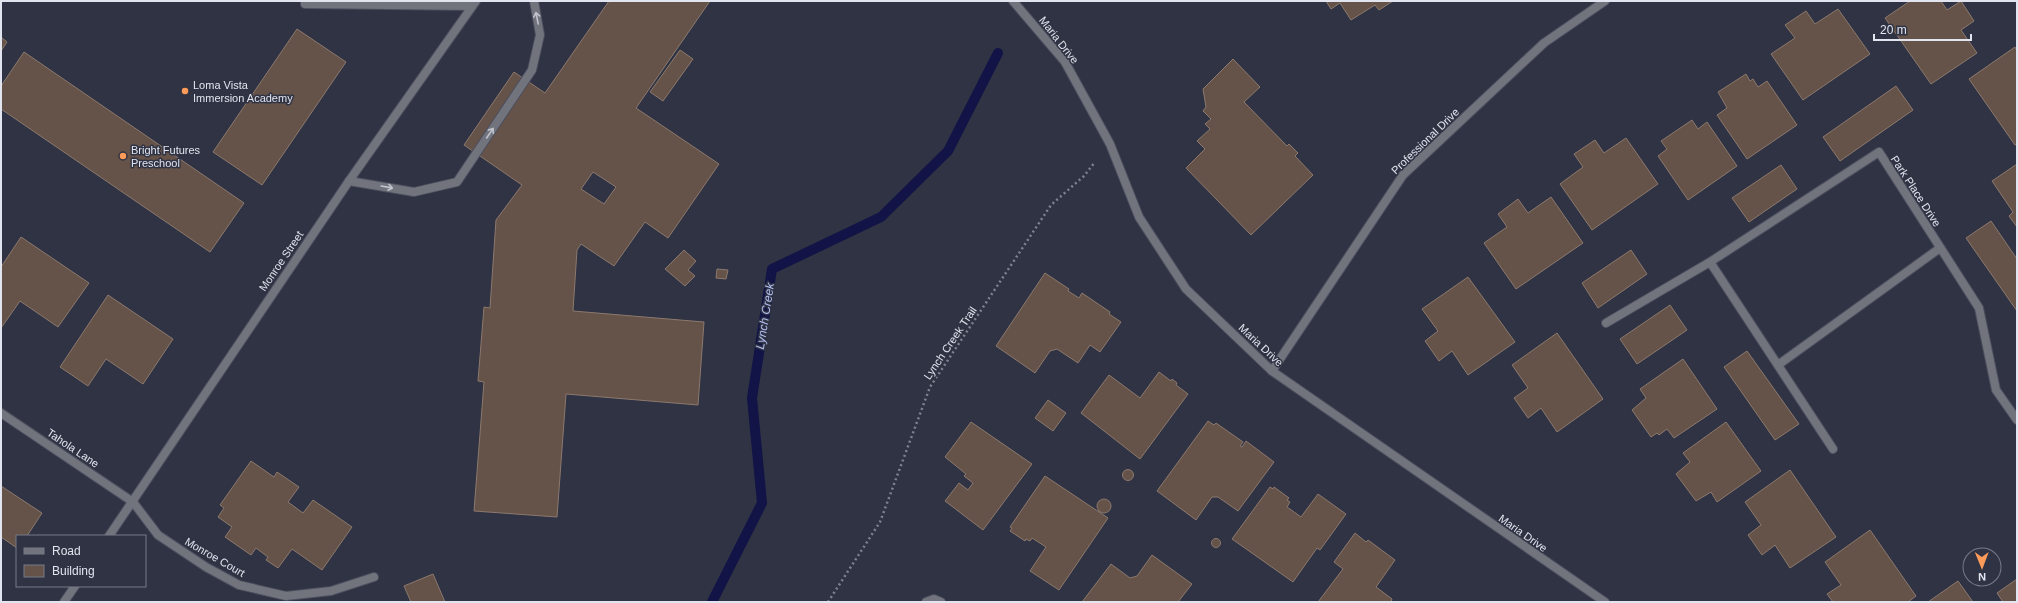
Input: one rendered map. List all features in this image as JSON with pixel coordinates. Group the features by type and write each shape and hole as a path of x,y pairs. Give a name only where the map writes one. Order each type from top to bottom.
{"street":[{"path":"305,1 305,4 474,3"},
{"path":"349,181 414,192 457,182 532,70 540,35 534,1"},
{"name":"Maria Drive","path":"1013,1 1065,62 1110,144 1139,217 1186,289 1272,371 1605,602"},
{"name":"Professional Drive","path":"1272,371 1403,175 1544,43 1605,1"},
{"name":"Monroe Street","path":"110,535 349,181 474,3"},
{"name":"Park Place Drive","path":"1606,324 1710,262 1879,152 1979,308 1996,390 2017,420"},
{"path":"1778,365 1940,248"},
{"path":"1710,262 1833,449"},
{"name":"Tahola Lane","path":"1,413 133,502"},
{"name":"Monroe Court","path":"133,502 158,535 206,567 239,585 286,596 331,591 374,577"},
{"path":"64,602 74,587"},
{"path":"926,602 934,599 941,602"}],"path":[{"name":"Lynch Creek Trail","path":"828,602 880,522 930,387 1052,205 1084,176"}],"building":[{"path":"609,1 710,1 636,108 719,164 668,238 645,222 614,266 581,244 577,250 573,311 704,322 698,405 566,394 557,517 474,511 484,382 478,381 484,307 490,308 496,220 522,185 464,145 514,72 545,93","holes":["593,172 616,187 604,204 581,189"]},
{"path":"1326,1 1393,1 1379,10 1375,5 1351,20 1340,3 1331,9"},
{"path":"1910,1 1941,1 1947,10 1961,1 1974,21 1961,30 1977,53 1931,84 1885,18"},
{"path":"1838,9 1870,54 1803,100 1771,54 1795,38 1785,25 1806,11 1815,24"},
{"path":"297,29 346,62 262,185 213,152"},
{"path":"1,37 7,42 1,51"},
{"path":"2015,47 2017,51 2017,144 2015,145 1969,79"},
{"path":"680,50 693,59 663,101 650,92"},
{"name":"Bright Futures Preschool","path":"24,52 244,203 210,252 1,109 1,86"},
{"path":"1233,59 1260,87 1244,102 1287,146 1289,144 1298,153 1295,156 1313,175 1251,235 1186,168 1205,149 1197,141 1210,129 1205,124 1211,119 1203,111 1206,107 1203,89"},
{"path":"1746,74 1750,81 1753,79 1758,87 1767,81 1797,125 1747,159 1717,115 1727,108 1718,92"},
{"path":"1896,86 1913,110 1840,161 1823,137"},
{"path":"1692,120 1698,129 1707,122 1737,166 1688,200 1658,156 1667,149 1661,141"},
{"path":"1626,138 1658,184 1592,230 1560,184 1583,167 1574,154 1595,140 1604,153"},
{"path":"2017,164 2017,227 2009,216 2013,212 1992,181"},
{"path":"1781,165 1797,189 1749,222 1732,198"},
{"path":"1551,197 1583,243 1516,289 1484,243 1507,227 1498,214 1518,199 1528,213"},
{"path":"1991,221 2017,259 2017,311 1966,238"},
{"path":"21,237 89,283 58,327 20,301 1,328 1,267"},
{"path":"684,250 696,261 688,270 695,276 685,286 665,269"},
{"path":"1631,250 1647,274 1598,308 1582,283"},
{"path":"717,269 728,270 726,279 716,278"},
{"path":"1045,273 1069,289 1068,291 1079,298 1082,293 1110,312 1109,314 1121,322 1100,352 1090,345 1078,363 1057,349 1050,351 1035,373 996,346"},
{"path":"1468,277 1515,342 1468,375 1452,351 1439,361 1425,341 1438,331 1422,309"},
{"path":"108,295 173,339 143,384 106,359 88,386 60,367"},
{"path":"1670,305 1687,330 1637,364 1620,339"},
{"path":"1557,333 1603,399 1557,432 1541,408 1528,418 1514,398 1528,388 1512,365"},
{"path":"1747,351 1799,424 1775,440 1724,367"},
{"path":"1683,359 1717,409 1674,438 1667,429 1659,435 1657,433 1651,437 1632,410 1646,398 1640,389"},
{"path":"1159,372 1171,381 1172,379 1177,383 1176,385 1188,394 1140,459 1081,413 1109,375 1140,398"},
{"path":"1048,400 1066,413 1053,431 1035,418"},
{"path":"1208,421 1214,425 1216,423 1243,442 1240,446 1242,447 1246,441 1274,462 1238,511 1218,497 1212,497 1196,520 1157,491"},
{"path":"971,422 1032,464 983,530 945,501 959,483 968,490 973,483 964,476 966,474 945,457"},
{"path":"1726,422 1761,471 1717,502 1711,492 1696,501 1676,474 1690,462 1683,453"},
{"path":"251,461 274,477 277,472 299,487 288,502 303,513 313,500 352,527 322,570 292,549 278,568 266,560 268,557 256,548 251,555 225,537 232,527 218,517 224,508 220,505"},
{"path":"1126,470 1130,470 1132,471 1132,479 1126,480 1123,477 1123,473"},
{"path":"1790,470 1836,537 1790,568 1775,545 1762,555 1748,535 1761,525 1745,502"},
{"path":"1045,476 1108,518 1059,590 1030,571 1046,547 1032,538 1030,541 1026,539 1025,541 1010,531 1012,528 1010,527"},
{"path":"1,486 42,513 28,535 16,535 16,547 1,537"},
{"path":"1270,487 1273,489 1274,487 1289,498 1287,500 1290,502 1287,507 1301,517 1318,494 1346,514 1320,550 1317,548 1293,582 1232,539"},
{"path":"1101,499 1107,499 1111,503 1111,509 1107,513 1101,513 1097,509 1097,503"},
{"path":"1870,530 1916,596 1908,602 1833,602 1827,594 1841,585 1825,562"},
{"path":"1355,533 1366,542 1368,540 1395,560 1376,587 1392,599 1391,602 1318,602 1343,569 1334,562"},
{"path":"1216,538 1221,543 1216,548 1211,543"},
{"path":"1152,555 1192,584 1178,602 1082,602 1111,564 1130,578 1137,576"},
{"path":"433,574 445,602 411,602 404,586"},
{"path":"2017,579 2017,602 2003,602 1997,593"},
{"path":"1958,581 1973,602 1928,602"}],"waterway":[{"name":"Lynch Creek","path":"712,602 762,503 752,398 772,269 881,217 948,151 998,53"}],"place":[{"name":"Loma Vista Immersion Academy","path":"185,91"},
{"name":"Bright Futures Preschool","path":"123,156"}]}
